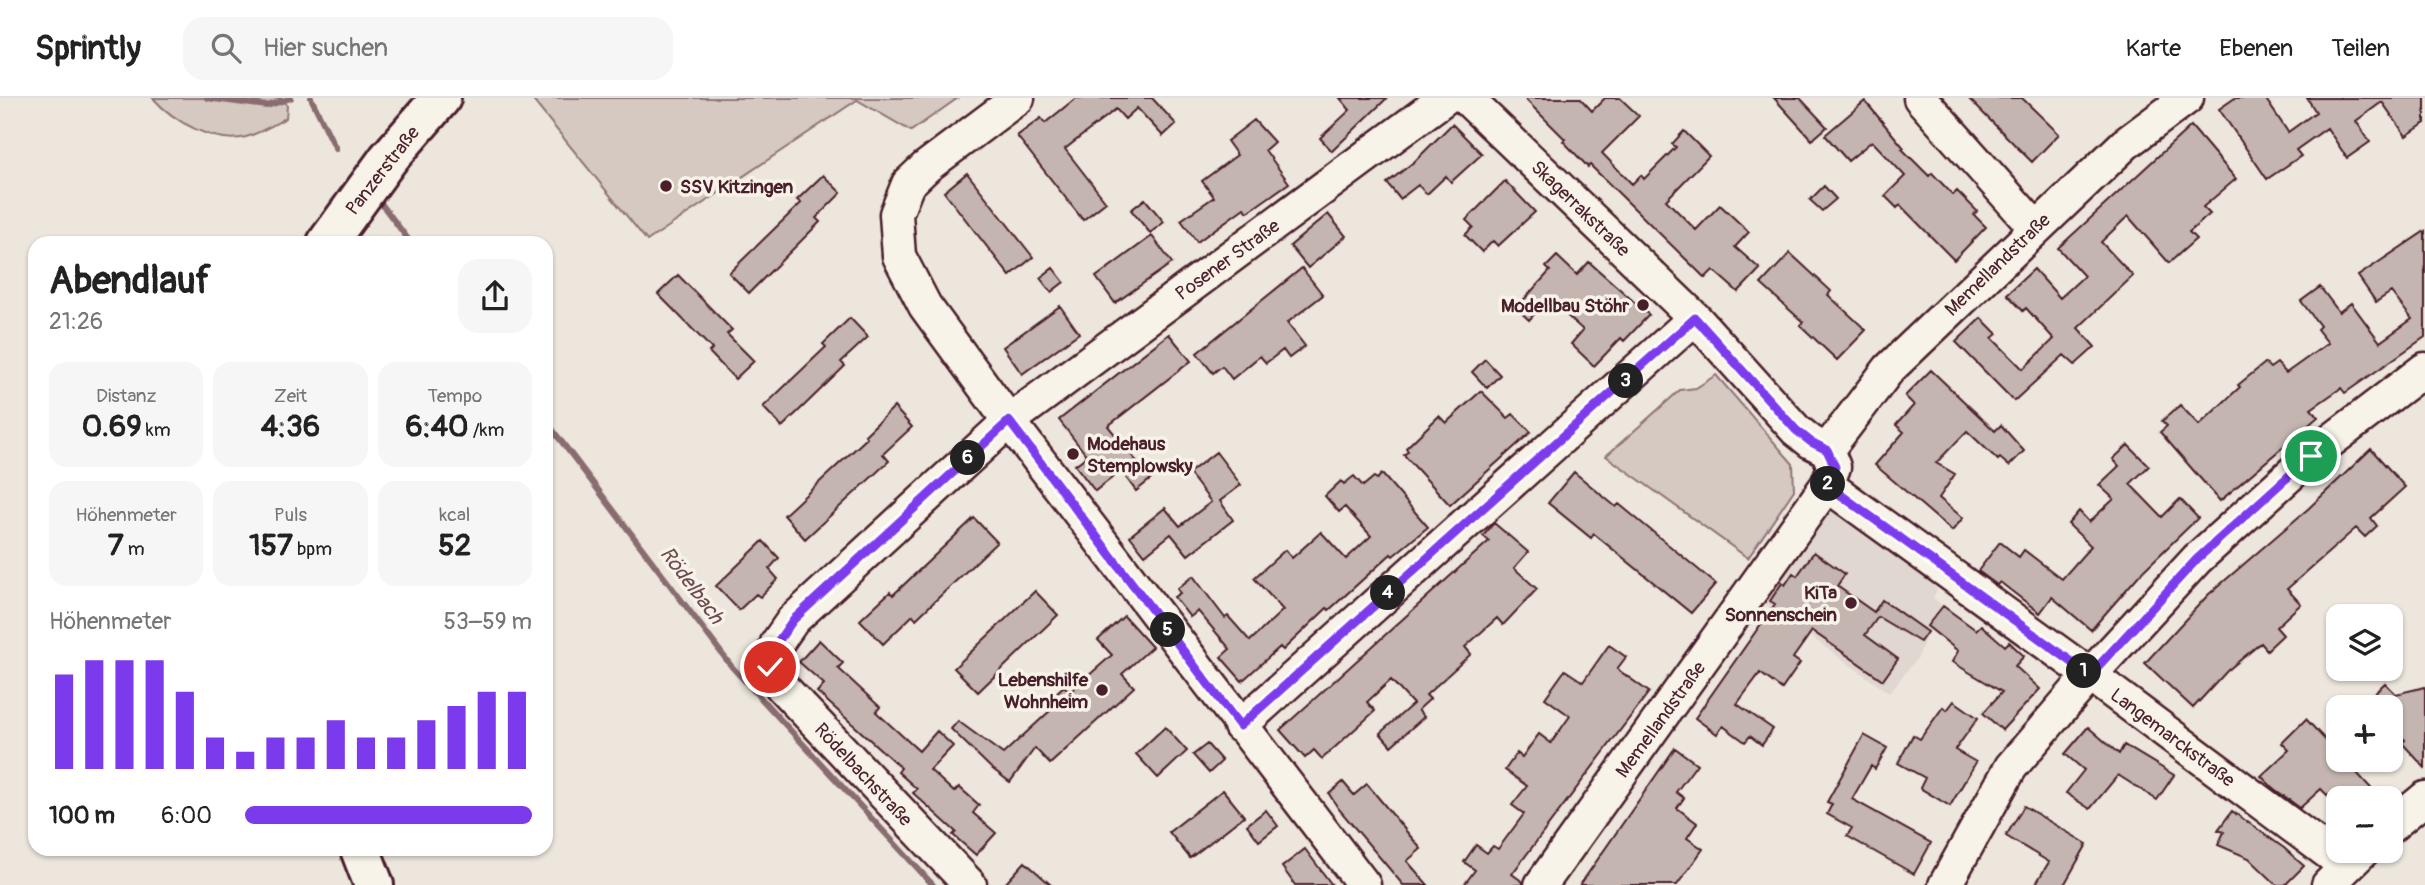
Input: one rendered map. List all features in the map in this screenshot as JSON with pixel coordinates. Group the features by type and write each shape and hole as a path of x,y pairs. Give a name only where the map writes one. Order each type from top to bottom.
{"main road":[{"name":"Panzerstraße","path":"332,236 388,159 441,98"},
{"path":"363,856 374,885"}],"street":[{"path":"1018,98 926,167 908,184 896,214 899,256 925,306 1009,421 1364,885"},
{"name":"Posener Straße","path":"1009,421 1446,98"},
{"name":"Skagerrakstraße","path":"1466,98 1695,318 1796,430 1827,450"},
{"path":"1920,98 2035,227"},
{"name":"Memellandstraße","path":"1827,450 1889,369 2125,144 2187,98"},
{"path":"1240,726 1695,318"},
{"path":"1945,885 2011,767 2090,675 2207,550 2311,456 2425,369"},
{"name":"Rödelbachstraße","path":"971,885 782,687 770,667 777,643 793,620 1009,421"},
{"path":"1827,450 1835,467 1827,485"},
{"name":"Memellandstraße","path":"1541,885 1827,485"},
{"name":"Langemarckstraße","path":"1827,485 2090,675 2346,867"},
{"path":"2403,816 2425,797"}],"shaded area":[{"path":"153,98 282,98 287,105 286,118 246,137 221,138 183,123"},
{"name":"SSV Kitzingen","path":"531,98 958,98 911,131 857,100 647,241"},
{"path":"1716,375 1793,464 1794,490 1748,558 1606,456 1680,390 1696,388"},
{"name":"KiTa Sonnenschein","path":"1826,507 1836,508 1930,579 1937,590 1933,598 1943,606 1933,618 1918,657 1889,693 1760,600"}],"building":[{"path":"1076,98 1152,98 1176,124 1163,136 1137,108 1125,119 1116,109 1065,149 1106,202 1083,220 1017,136 1041,118 1045,123"},
{"path":"1340,98 1387,98 1332,151 1320,138 1350,110"},
{"path":"1524,98 1580,98 1592,111 1605,98 1620,98 1639,116 1602,153 1632,184 1641,175 1644,179 1676,147 1672,144 1684,131 1709,156 1666,200 1696,230 1720,205 1749,232 1735,247 1760,269 1738,292 1713,270 1705,278 1590,165 1588,167 1563,141 1565,139"},
{"path":"1774,98 1800,98 1827,127 1812,140"},
{"path":"1968,98 2022,98 2059,134 2032,162"},
{"path":"2235,98 2265,98 2288,132 2316,112 2307,98 2425,98 2425,123 2406,136 2382,102 2356,121 2370,142 2347,158 2327,128 2296,150 2301,156 2267,179 2219,109"},
{"path":"1865,101 1904,148 1902,149 1929,176 1932,173 1953,195 1957,191 1977,211 1974,215 1986,227 1954,260 1900,205 1897,208 1885,196 1905,176 1872,141 1848,161 1825,135"},
{"path":"1254,120 1274,142 1265,150 1289,183 1248,212 1244,208 1197,242 1181,220 1214,197 1202,181 1237,155 1227,141"},
{"path":"1452,124 1482,154 1451,182 1446,176 1427,194 1418,185 1400,199 1387,183 1415,161"},
{"path":"2191,126 2236,179 2203,207 2210,214 2189,232 2196,239 2169,263 2128,216 2101,242 2133,276 2078,328 2095,347 2075,365 2064,355 2014,401 1956,342 1981,318 1997,334 1992,338 2023,369 2054,339 2026,308 2023,311 2007,294 2034,269 2060,298 2084,276 2058,248"},
{"path":"967,173 1033,257 1010,276 944,192"},
{"path":"823,175 841,193 816,218 820,222 749,293 729,273 801,203 797,200"},
{"path":"1505,181 1535,212 1498,246 1493,241 1482,252 1465,235 1473,227 1466,220"},
{"path":"1824,186 1836,199 1822,211 1810,200"},
{"path":"1145,199 1164,222 1150,233 1131,210"},
{"path":"1328,214 1346,236 1308,268 1290,246"},
{"path":"2425,231 2425,337 2345,393 2341,388 2311,409 2318,417 2220,501 2160,432 2167,426 2162,421 2180,405 2199,425 2240,387 2238,385 2265,363 2270,368 2277,363 2286,373 2328,343 2317,329 2320,326 2301,301 2320,287 2339,312 2351,303 2380,342 2412,319 2391,292 2376,302 2358,276"},
{"path":"1152,236 1172,263 1115,303 1096,277"},
{"path":"1790,253 1831,291 1828,295 1866,330 1837,360 1800,325 1803,322 1761,284"},
{"path":"1557,256 1577,275 1589,262 1649,315 1624,341 1621,338 1594,366 1571,344 1583,330 1552,302 1550,305 1546,301 1529,320 1516,308 1550,271 1546,267"},
{"path":"1053,268 1064,282 1051,292 1040,278"},
{"path":"1302,268 1323,295 1287,323 1305,346 1289,358 1283,350 1266,363 1260,356 1232,379 1222,366 1213,373 1197,353"},
{"path":"678,275 732,330 727,334 754,361 735,379 709,352 712,349 658,294"},
{"path":"1060,306 1079,333 1022,374 1003,347"},
{"path":"850,318 868,337 841,362 845,366 782,427 763,407 826,347 823,344"},
{"path":"1169,334 1191,361 1108,426 1151,479 1136,491 1121,471 1095,491 1075,465 1087,456 1059,420"},
{"path":"1485,359 1500,375 1487,388 1472,372"},
{"path":"1931,370 1995,431 2001,425 2024,451 2009,466 2000,458 1998,460 1967,431 1936,463 1955,474 1939,498 1963,518 1952,531 1875,465 1904,432 1896,425 1914,405 1905,396"},
{"path":"1481,391 1508,418 1513,414 1531,432 1450,505 1404,455 1408,451 1406,448 1439,416 1446,423"},
{"path":"894,407 912,427 883,454 889,461 805,539 784,515 867,438 865,435"},
{"path":"2128,445 2149,466 2130,484 2162,517 2180,499 2198,518 2140,574 2091,630 2052,597 2040,613 2000,582 1997,585 1978,571 2000,542 2019,557 2024,550 2062,579 2091,546 2068,524 2079,511 2089,522 2114,499 2099,485 2119,466 2113,459"},
{"path":"2371,449 2405,487 2371,518 2377,526 2365,537 2356,528 2287,589 2301,604 2276,627 2283,635 2267,650 2261,643 2227,671 2193,708 2145,663 2208,595 2309,508"},
{"path":"1216,452 1241,485 1220,501 1233,520 1188,555 1171,534 1145,555 1130,536 1165,508 1180,526 1211,502 1189,473"},
{"path":"1574,472 1616,507 1619,504 1716,584 1691,613 1594,534 1591,538 1548,503"},
{"path":"1382,474 1428,527 1393,556 1391,554 1329,610 1327,608 1283,650 1280,647 1242,681 1221,657 1230,649 1198,611 1190,617 1174,597 1180,593 1177,589 1193,576 1225,618 1228,616 1250,641 1283,610 1254,578 1285,550 1292,558 1321,532 1346,559 1371,536 1345,507 1339,512 1325,496 1341,481 1344,484 1354,476 1363,486"},
{"path":"974,518 997,542 916,619 913,615 883,644 860,620 890,592 893,595"},
{"path":"1494,523 1528,552 1514,568 1537,589 1503,625 1497,618 1465,647 1471,654 1426,695 1430,699 1418,710 1424,717 1391,746 1380,733 1413,704 1391,680 1367,702 1375,711 1322,759 1314,750 1305,758 1280,730 1489,541 1483,536"},
{"path":"763,541 779,558 769,569 778,579 760,597 756,594 739,610 716,586"},
{"path":"1814,552 1845,574 1837,586 1874,612 1882,600 1927,632 1920,642 1878,617 1865,635 1898,659 1883,680 1812,631 1793,658 1800,663 1782,689 1760,673 1737,704 1773,729 1762,745 1750,736 1745,742 1723,726 1717,734 1695,718 1775,604 1770,601 1782,583 1785,585 1793,573 1797,576"},
{"path":"1035,591 1058,615 978,692 954,668"},
{"path":"1943,606 1976,630 1981,625 2005,646 2009,642 2024,656 2015,666 2040,689 2002,730 1983,713 2002,692 1952,662 1958,651 1927,626"},
{"name":"Lebenshilfe Wohnheim","path":"1124,616 1152,647 1122,674 1134,687 1050,764 1035,748 1010,782 990,767 951,729 958,721 1003,754 1052,709 1045,703 1064,686 1070,692 1112,655 1098,640"},
{"path":"819,640 843,663 838,668 880,707 876,712 919,751 937,731 953,746 930,770 954,792 959,787 979,805 973,813 996,833 976,855 953,835 956,832 913,793 917,789 898,772 901,768 817,692 824,684 799,662"},
{"path":"1609,645 1626,657 1617,669 1649,692 1512,874 1523,882 1523,885 1464,885 1475,870 1464,862 1476,845 1487,853 1493,846 1498,849 1524,814 1512,805 1527,786 1505,770 1517,753 1522,757 1539,734 1551,743 1570,716 1545,698 1565,670 1583,682"},
{"path":"2385,683 2396,694 2425,687 2425,768 2403,744 2403,695 2372,695"},
{"path":"1954,701 1978,718 1955,750 1976,762 1950,806 1920,788 1925,778 1898,763 1913,735 1920,739 1943,707 1947,710"},
{"path":"2306,719 2326,741 2326,772 2356,772 2369,786 2326,786 2326,794 2321,789 2300,808 2261,776 2289,750 2282,743"},
{"path":"1165,727 1187,751 1158,778 1136,754"},
{"path":"2088,727 2119,754 2124,745 2174,775 2157,800 2118,775 2090,809 2066,793 2084,770 2065,754"},
{"path":"1864,735 1887,748 1875,769 1871,766 1852,799 1931,843 1914,874 1847,836 1852,828 1827,814 1832,804 1827,802"},
{"path":"1207,744 1222,761 1209,773 1193,755"},
{"path":"1675,748 1697,764 1676,792 1684,798 1677,808 1697,823 1687,838 1703,849 1677,885 1580,885"},
{"path":"1343,782 1354,795 1367,784 1421,849 1407,861 1428,885 1403,885 1338,808 1329,794"},
{"path":"1223,790 1244,816 1190,858 1169,832"},
{"path":"2024,806 2087,844 2064,885 2035,885 2049,862 2006,836"},
{"path":"1266,810 1278,826 1259,841 1247,825"},
{"path":"2232,811 2284,848 2304,866 2285,885 2277,885 2249,858 2218,845 2224,832 2218,830"},
{"path":"1305,849 1332,885 1295,885 1282,867"},
{"path":"1025,862 1051,885 1004,885"}],"waterway":[{"path":"207,98 267,106 291,98"},
{"name":"Rödelbach","path":"311,98 336,149"},
{"name":"Rödelbach","path":"380,202 406,236"},
{"name":"Rödelbach","path":"553,430 732,667 933,885"}],"place":[{"name":"SSV Kitzingen","path":"666,186"},
{"name":"Modellbau Stöhr","path":"1643,305"},
{"name":"Modehaus Stemplowsky","path":"1073,454"},
{"name":"KiTa Sonnenschein","path":"1851,603"},
{"name":"Lebenshilfe Wohnheim","path":"1102,690"}],"route":[{"path":"770,667 777,643 793,620 1009,421 1240,726 1695,318 1796,430 1827,450 1835,467 1827,485 2090,675 2197,559 2311,456"}]}
